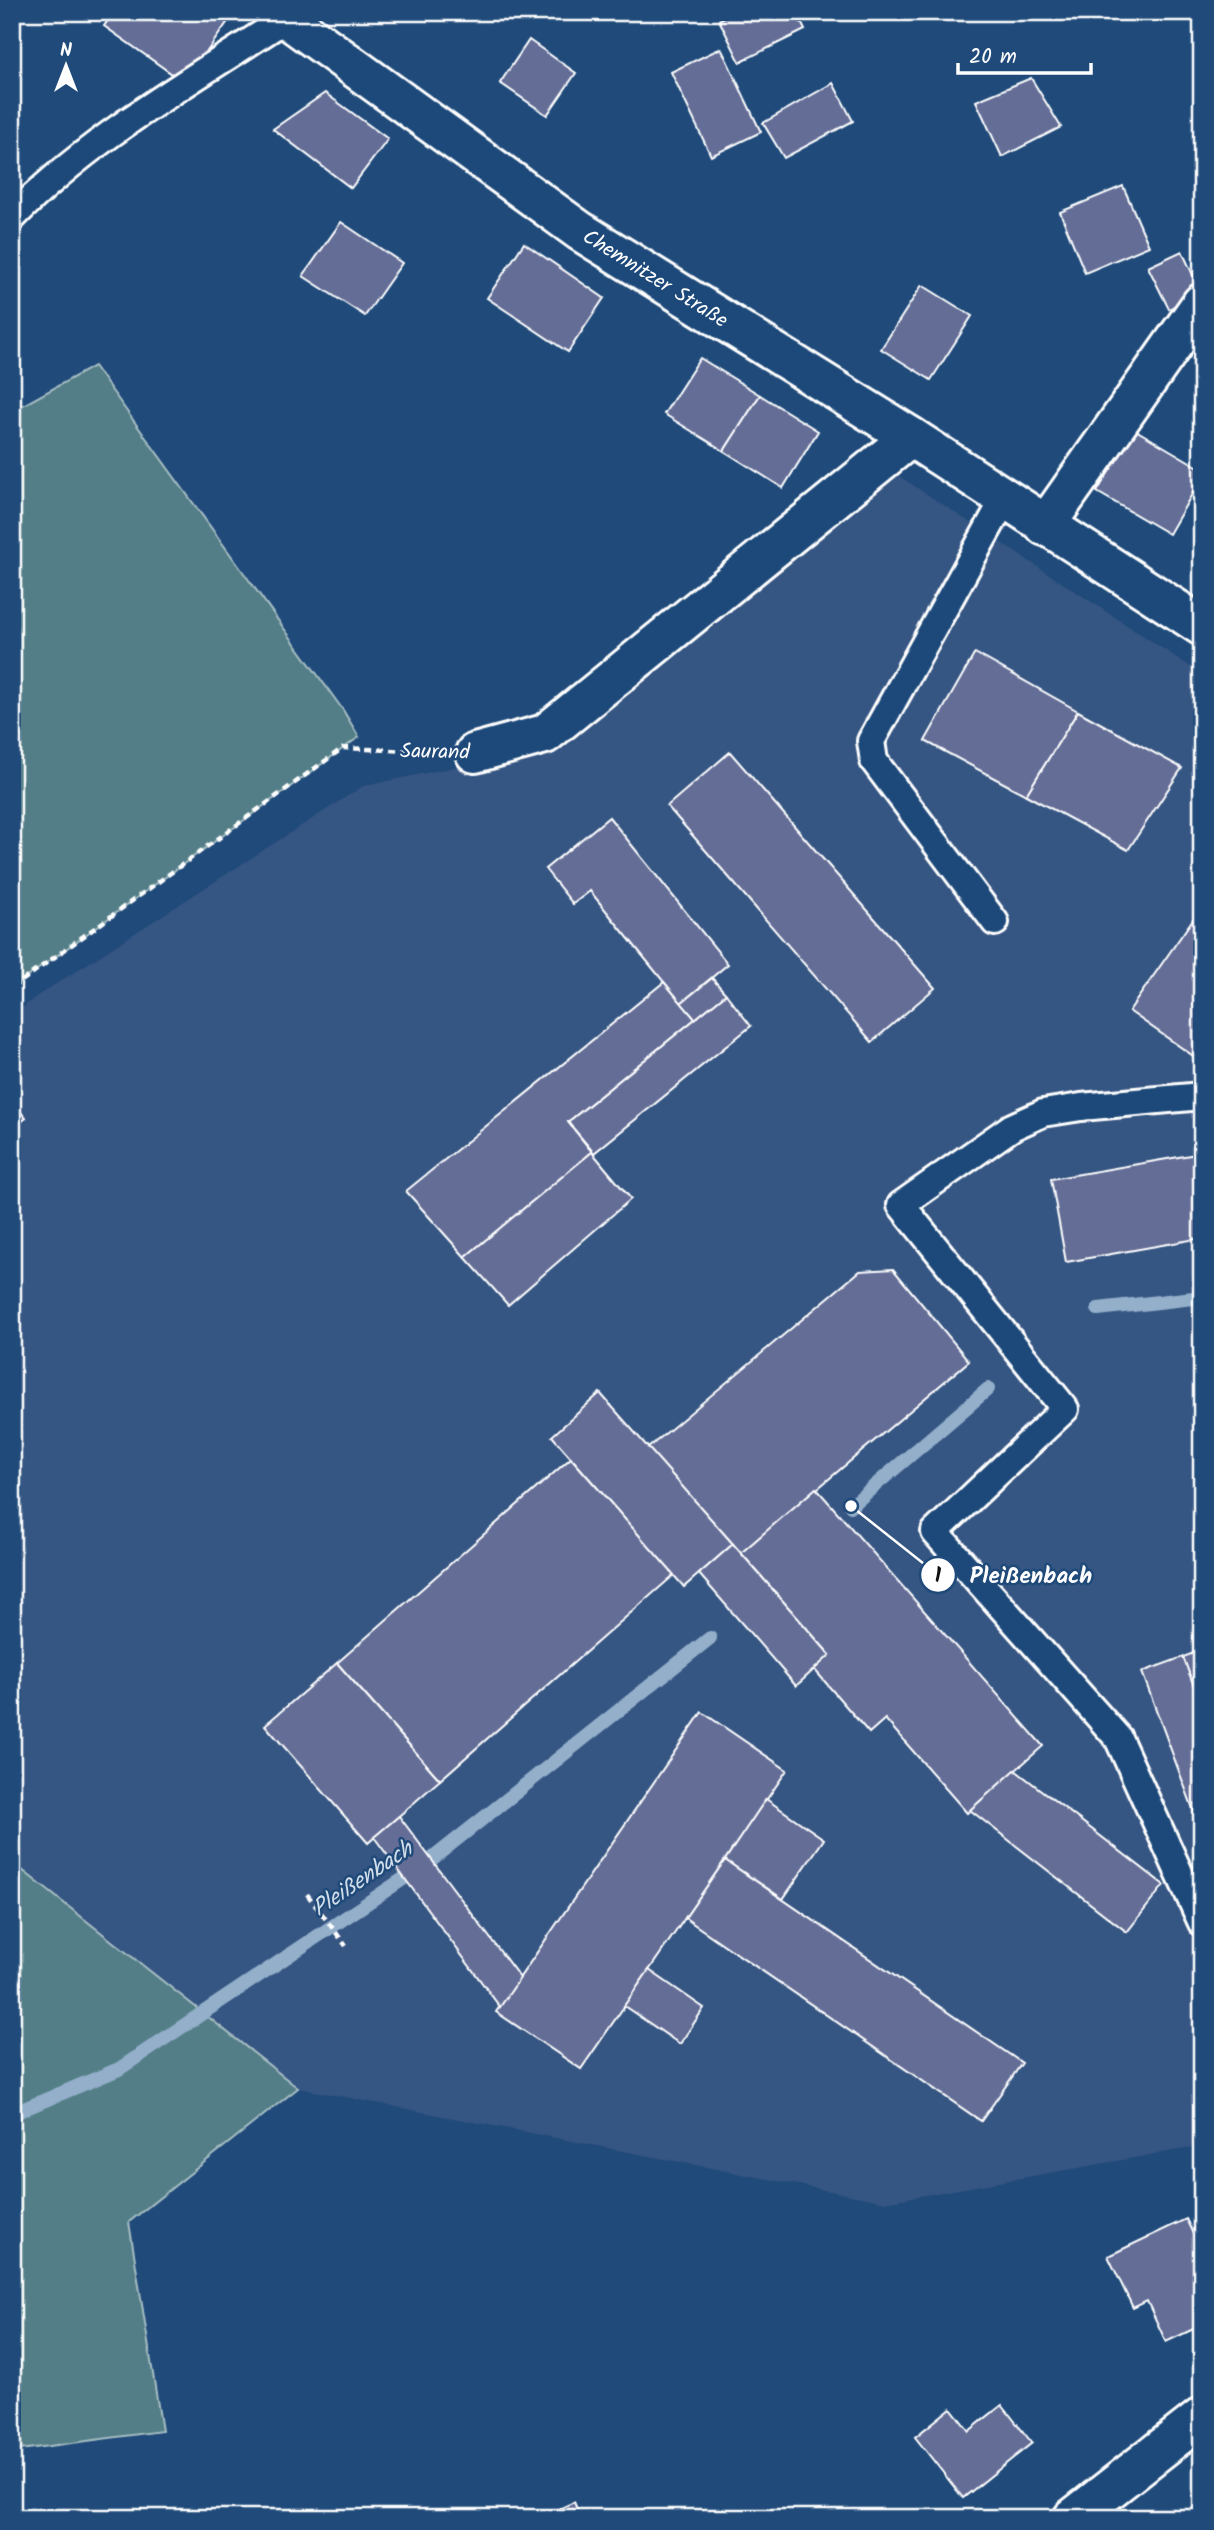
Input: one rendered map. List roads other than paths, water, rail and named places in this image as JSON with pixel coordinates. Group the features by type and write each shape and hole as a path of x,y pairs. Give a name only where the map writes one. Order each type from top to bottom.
{"main road":[{"name":"Chemnitzer Straße","path":"282,15 580,231 911,437 1202,625"},
{"path":"1045,526 1202,303"},
{"name":"Saurand","path":"475,753 545,734 911,437"},
{"path":"1073,2518 1202,2417"}],"lane":[{"path":"12,218 41,187 282,15"},
{"path":"995,922 874,761 871,741 1004,498"},
{"path":"1202,1096 1043,1113 1012,1127 901,1205 1065,1409 935,1532 1118,1738 1202,1923"}],"waterway":[{"name":"Pleißenbach","path":"1098,1309 1202,1297"},
{"name":"Pleißenbach","path":"851,1506 988,1389"},
{"name":"Pleißenbach","path":"12,2114 119,2069 427,1863 710,1638"}],"place":[{"name":"Pleißenbach","path":"851,1506"}]}
